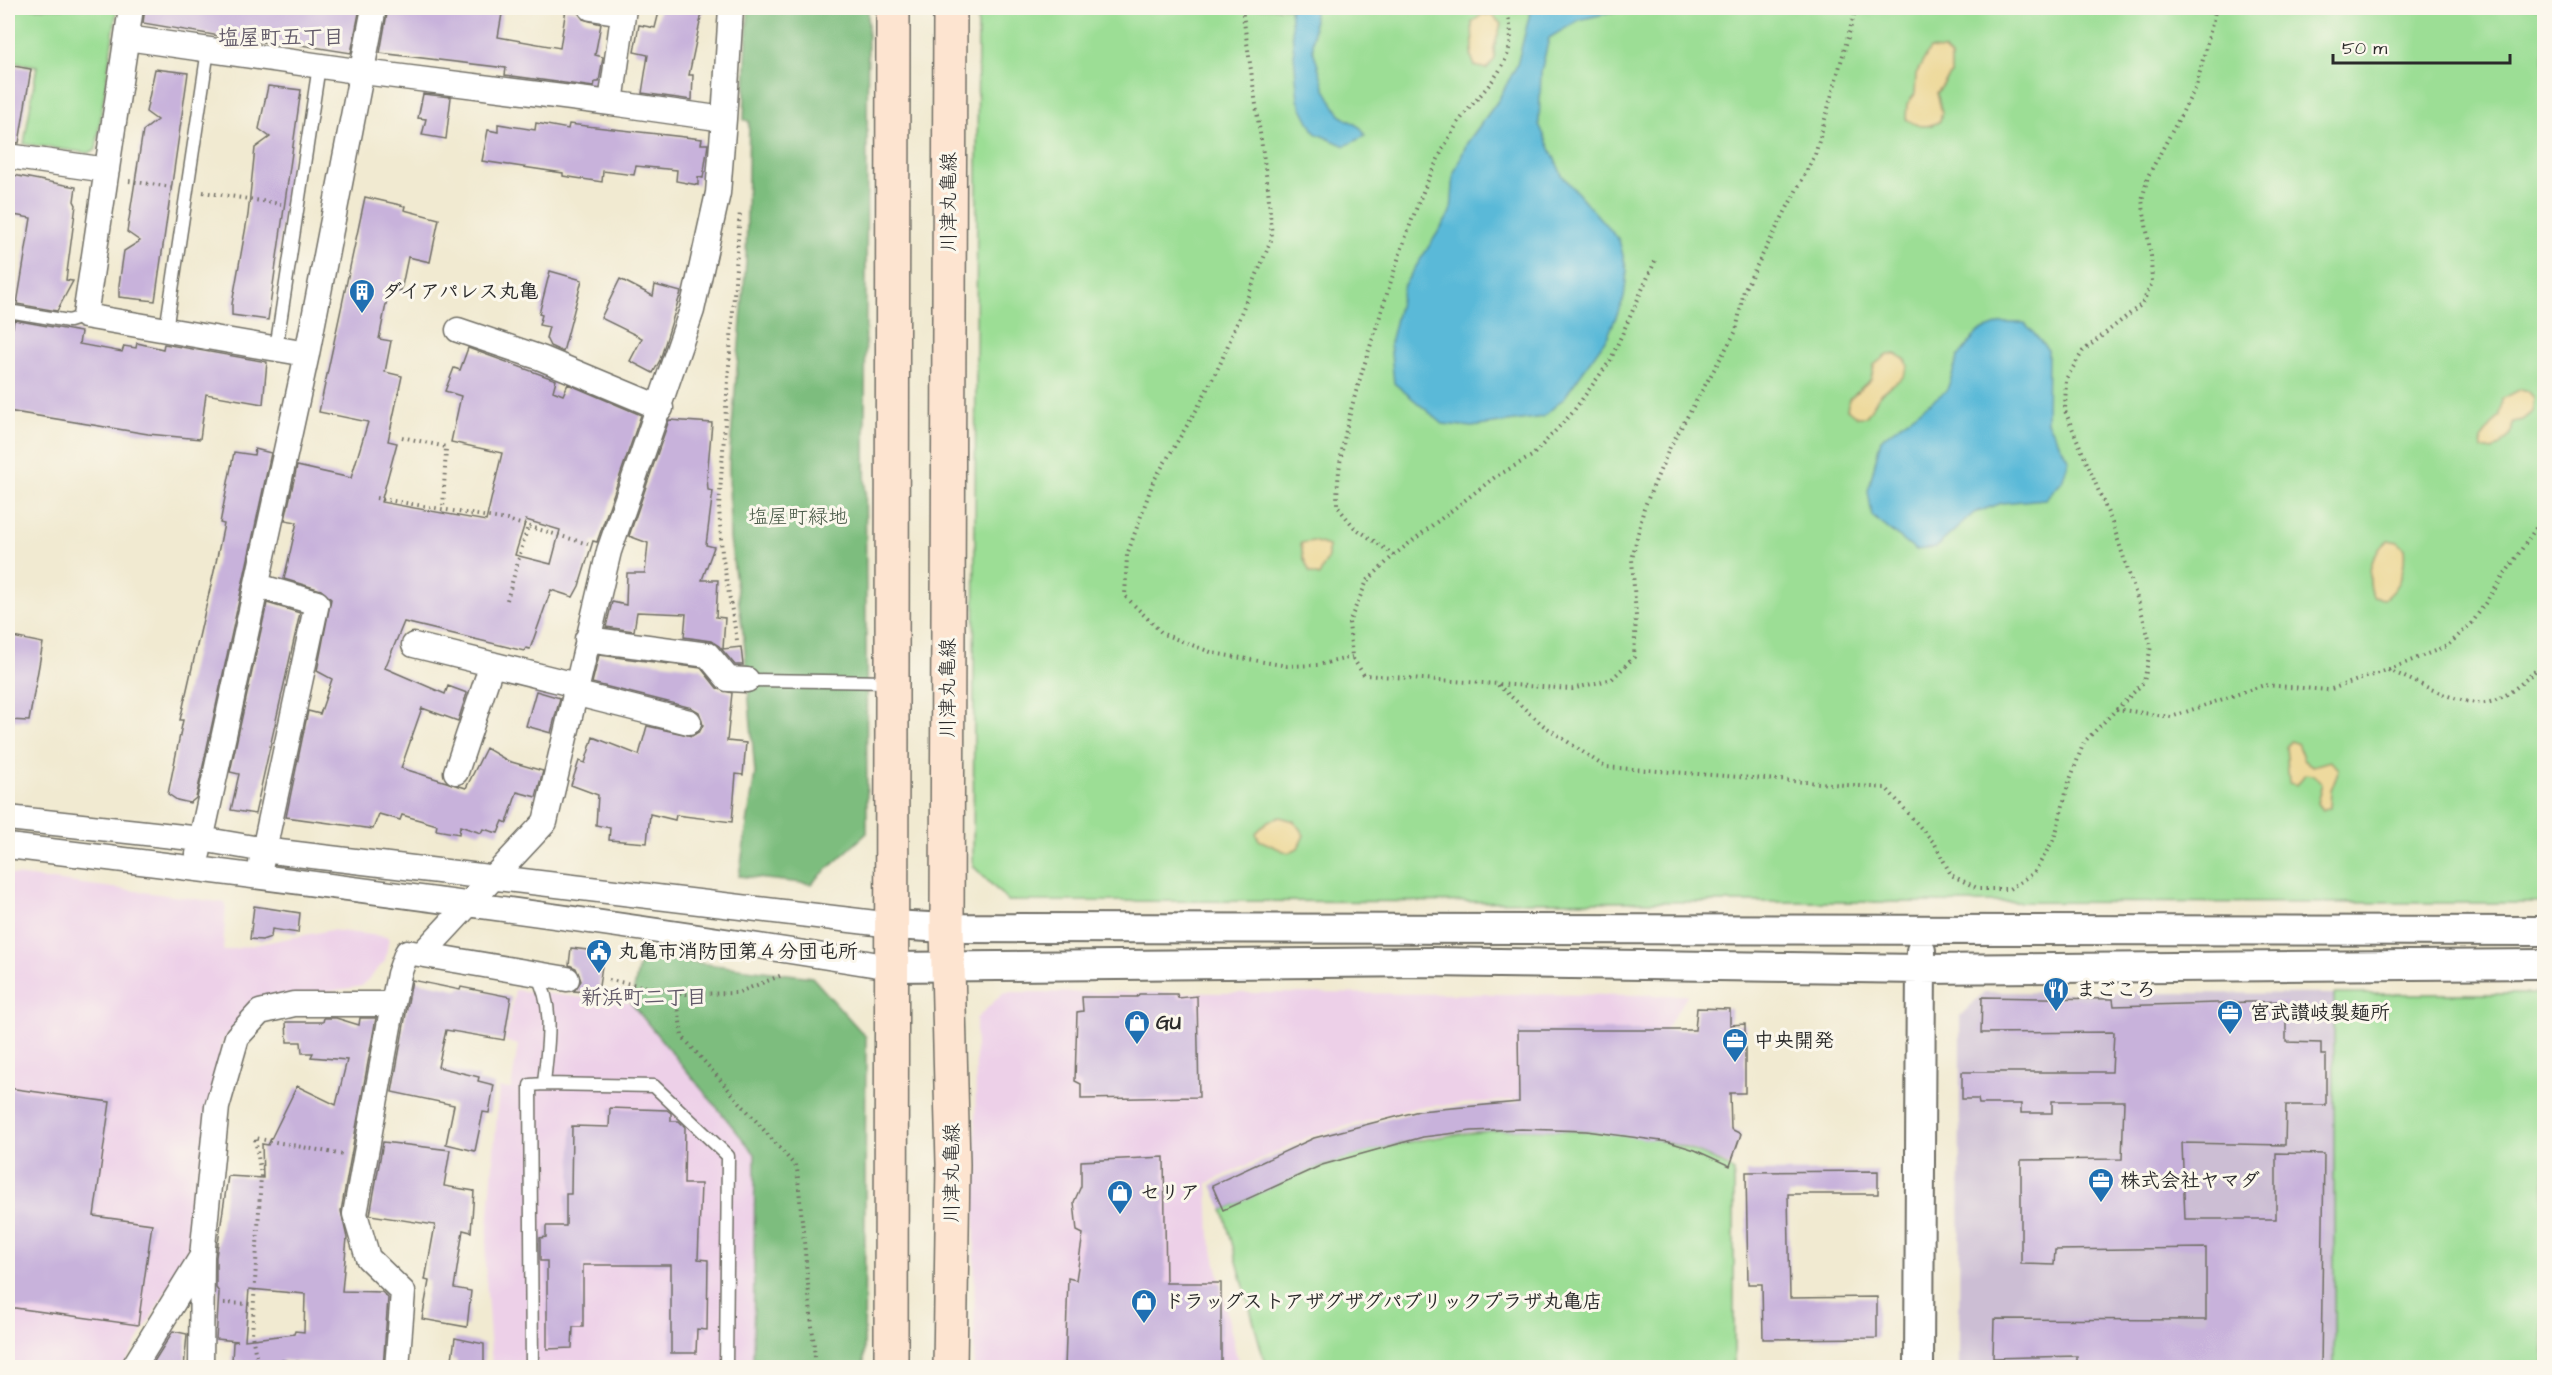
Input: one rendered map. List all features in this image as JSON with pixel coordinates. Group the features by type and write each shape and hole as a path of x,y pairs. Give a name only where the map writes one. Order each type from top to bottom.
{"main road":[{"path":"891,1368 893,8"},
{"name":"川津丸亀線","path":"950,8 947,928 950,966 953,1164 950,1368"}],"street":[{"path":"131,8 85,316 307,354"},
{"path":"195,871 307,354 374,8"},
{"path":"591,8 624,10 612,103"},
{"path":"422,954 545,822 609,551 661,408 692,310 718,193 730,8"},
{"path":"127,38 363,72 724,119"},
{"path":"8,156 106,174"},
{"path":"458,330 541,358 661,408"},
{"path":"258,586 317,603 258,878"},
{"path":"587,639 708,655 728,679 747,680"},
{"path":"414,645 492,664 689,722"},
{"path":"456,772 492,664"},
{"path":"8,818 201,839 264,850 892,925 947,928 1923,928 2544,931"},
{"path":"8,846 195,871 471,903 891,967 1430,962 1920,969 2544,964"},
{"path":"1919,1368 1920,969 1923,928"},
{"path":"397,1368 403,1292 368,1258 355,1214 393,1004 399,974 407,952 567,979"},
{"path":"201,1368 202,1256 217,1107 237,1037 260,1012 294,1004 393,1004"},
{"path":"133,1368 202,1256"}],"lane":[{"path":"166,330 208,50"},
{"path":"276,349 319,66"},
{"path":"8,311 69,321 85,316"},
{"path":"747,680 892,682"},
{"path":"536,973 545,990 549,1018 544,1084"},
{"path":"532,1368 530,1085 544,1084 654,1086 728,1156 726,1368"}],"path":[{"path":"1242,8 1268,188 1272,238 1221,362 1197,410 1153,482 1127,555 1125,596 1163,634 1213,653 1287,666 1318,665 1352,657"},
{"path":"1394,555 1354,527 1336,506 1337,473 1352,405 1400,254 1433,170 1457,125 1502,69 1511,41 1505,8"},
{"path":"1655,261 1610,361 1572,412 1532,456 1495,477 1394,555 1367,581 1349,622 1352,657 1364,675 1572,689 1612,679 1634,657 1636,616 1632,560 1644,508 1670,447 1736,331 1744,290 1815,155 1856,8"},
{"path":"1498,685 1543,725 1605,767 1886,788 1935,844 1951,874 1979,889 2009,889 2034,873 2055,837 2068,785 2084,742 2144,682 2151,646 2113,525 2065,411 2066,380 2083,351 2142,304 2152,283 2142,200 2148,176 2196,87 2216,8"},
{"path":"106,174 187,190 297,207"},
{"path":"737,640 722,554 719,507 741,206"},
{"path":"402,436 446,447 443,509"},
{"path":"376,498 528,526 609,551"},
{"path":"2116,709 2171,717 2264,685 2328,690 2388,670 2447,646 2472,623 2544,516"},
{"path":"507,600 528,526"},
{"path":"2388,670 2439,693 2486,703 2518,687 2544,662"},
{"path":"609,980 676,992 737,993 784,974 808,953"},
{"path":"676,992 682,1036 797,1168 816,1368"},
{"path":"258,1368 252,1335 261,1175 255,1138 365,1159"},
{"path":"202,1302 254,1304"}],"shaded area":[{"path":"8,874 226,903 223,951 331,930 389,937 385,961 362,986 252,1004 222,1043 193,1243 123,1367 8,1368"},
{"path":"515,990 631,1003 755,1154 753,1367 492,1368 485,1264 499,1088 511,1089 518,1045 505,1041"},
{"path":"1004,992 1688,995 1614,1106 1513,1100 1418,1107 1311,1136 1208,1183 1210,1236 1239,1367 974,1368 976,1019"},
{"path":"1984,992 2334,994 2334,1367 1959,1368 1960,1016"}],"green space":[{"path":"8,8 117,8 96,150 88,153 24,144 37,66 8,62"},
{"name":"塩屋町緑地","path":"748,8 868,8 865,421 867,833 811,884 739,876 755,773 744,640 730,539 729,463 746,262 749,121 744,120"},
{"path":"978,8 2544,8 2544,903 1008,901 973,866"},
{"path":"641,956 812,977 866,1037 864,1367 753,1367 755,1154 631,1003"},
{"path":"2334,994 2544,994 2544,1367 2334,1367"},
{"path":"1521,1129 1603,1132 1658,1140 1684,1147 1734,1171 1734,1367 1266,1367 1223,1210 1310,1170 1347,1157 1421,1140"}],"sand":[{"path":"1483,14 1493,16 1501,24 1494,48 1495,59 1486,69 1475,66 1471,56 1472,22"},
{"path":"1930,49 1944,50 1951,57 1951,74 1937,93 1942,112 1940,121 1923,126 1906,119 1907,104 1915,94 1916,74"},
{"path":"1896,354 1906,360 1908,366 1903,377 1881,393 1866,417 1857,417 1847,409 1849,399 1871,379 1874,365 1887,355"},
{"path":"2521,389 2528,391 2534,398 2532,412 2522,420 2513,422 2511,435 2493,451 2482,449 2481,439 2500,415 2502,399"},
{"path":"2388,540 2398,542 2404,548 2404,563 2398,583 2384,599 2373,597 2370,573 2373,558"},
{"path":"1313,541 1328,546 1328,557 1319,576 1310,573 1303,557 1301,543"},
{"path":"2290,741 2297,743 2304,761 2313,766 2330,761 2339,769 2331,790 2330,807 2322,810 2317,803 2322,783 2312,775 2305,774 2297,785 2289,783 2286,747"},
{"path":"1280,817 1294,821 1304,835 1298,848 1288,853 1259,840 1256,833 1268,821"}],"water":[{"path":"1290,8 1314,8 1313,50 1325,89 1340,115 1361,128 1365,136 1345,146 1315,133 1298,100"},
{"path":"1528,8 1629,8 1579,20 1549,38 1541,72 1539,124 1562,175 1619,240 1627,271 1624,298 1608,336 1564,398 1543,417 1472,427 1443,424 1394,383 1390,343 1404,285 1451,212 1454,173 1467,143 1497,102 1517,65 1530,13"},
{"path":"2002,323 2025,323 2048,350 2047,422 2069,460 2062,481 2045,499 2002,503 1974,513 1935,548 1915,550 1872,516 1868,491 1881,439 1947,390 1958,357 1978,332"}],"building":[{"path":"145,8 360,8 351,53 288,43 255,42 143,23"},
{"path":"388,8 503,8 498,37 560,48 566,9 577,11 583,19 601,24 595,55 603,57 599,82 595,82 594,87 505,75 506,68 380,53"},
{"path":"660,8 703,8 689,75 693,75 692,100 642,93 648,55 634,52 639,25 655,28"},
{"path":"8,65 31,69 19,143 8,142"},
{"path":"155,69 188,73 155,301 119,297 119,285 124,251 140,241 127,232 143,131 157,120 146,112"},
{"path":"268,86 301,90 268,320 232,315 232,304 248,215 255,148 270,137 259,129"},
{"path":"423,94 451,97 446,139 422,135 426,119 418,118"},
{"path":"536,123 568,129 569,124 702,139 701,144 708,144 703,178 698,177 698,185 676,181 677,170 636,166 634,175 603,171 602,182 563,176 563,173 482,161 488,130 498,132 498,124 535,130"},
{"path":"8,174 76,187 74,201 76,205 66,280 73,281 57,311 17,304 31,218 8,214"},
{"path":"365,197 405,206 404,210 439,219 430,262 408,257 401,291 389,289 379,339 391,341 385,372 402,376 388,441 397,443 381,502 486,521 502,453 451,442 461,396 445,391 454,368 460,370 468,348 556,380 553,391 563,395 568,384 641,415 597,542 593,541 579,586 573,597 551,590 530,649 526,648 524,651 404,622 385,668 445,694 448,686 467,693 458,721 422,708 401,768 466,788 486,748 508,761 543,771 536,797 517,792 507,823 503,821 498,833 483,829 481,833 460,826 459,834 436,830 437,825 402,815 400,820 379,814 373,829 286,817 308,711 320,714 332,679 317,671 331,599 321,590 284,579 297,522 285,520 297,466 351,478 368,422 319,412","holes":["526,520 560,530 551,564 515,555"]},
{"path":"550,271 582,280 563,352 550,346 546,338 549,327 539,325 542,315 539,314"},
{"path":"620,279 653,296 655,285 681,292 660,360 653,373 630,361 642,338 601,318"},
{"path":"14,320 81,332 79,344 122,352 124,346 136,348 137,343 163,349 164,344 267,362 263,404 206,394 200,439 148,434 8,411 8,326 13,327"},
{"path":"669,420 712,423 707,477 708,490 713,491 706,545 714,547 702,580 718,580 716,617 725,618 723,649 741,647 743,665 735,665 719,646 711,641 684,637 686,614 637,612 634,631 606,627 612,602 626,605 627,573 645,573 648,543 629,536"},
{"path":"255,449 271,453 196,798 190,803 177,800 168,794 183,720 180,720 224,524 220,523 234,452 254,455"},
{"path":"267,603 300,613 255,814 231,810 239,774 230,772"},
{"path":"8,636 43,643 29,721 8,720"},
{"path":"599,655 701,668 717,688 732,693 727,741 746,743 743,775 736,774 732,822 676,815 675,820 650,814 647,843 609,840 610,828 596,825 598,795 571,785 579,761 585,763 593,737 639,755 647,726 692,736 700,731 703,725 699,712 692,708 592,683"},
{"path":"536,691 560,698 551,733 526,726"},
{"path":"254,906 300,913 298,933 272,929 271,937 262,940 250,939"},
{"path":"571,948 604,952 598,993 574,991 581,981 576,968 569,965"},
{"path":"412,980 511,997 504,1040 446,1030 438,1067 479,1077 478,1081 494,1085 489,1113 483,1112 475,1151 446,1144 454,1105 392,1092"},
{"name":"GU","path":"1139,994 1177,994 1178,998 1197,996 1199,1097 1081,1099 1081,1084 1075,1081 1077,1012 1083,1011 1082,997 1137,997"},
{"path":"1982,997 2113,999 2114,1006 2286,1001 2286,1042 2321,1043 2321,1055 2326,1055 2326,1105 2286,1105 2285,1145 2182,1143 2185,1219 2276,1219 2276,1153 2324,1154 2321,1368 2077,1368 2077,1356 1993,1358 1994,1319 2206,1320 2206,1248 2055,1250 2054,1265 2021,1264 2021,1160 2122,1159 2124,1101 2052,1101 2052,1113 2021,1113 2021,1104 1979,1104 1978,1099 1962,1099 1962,1072 2112,1072 2114,1032 1981,1033"},
{"path":"1697,1008 1730,1009 1730,1025 1745,1024 1745,1093 1730,1093 1731,1129 1741,1134 1730,1166 1695,1150 1669,1142 1586,1131 1521,1129 1472,1131 1423,1137 1322,1165 1223,1210 1212,1185 1314,1138 1419,1111 1519,1102 1518,1030 1695,1030"},
{"path":"324,1018 336,1018 359,1025 360,1018 376,1018 341,1211 347,1238 342,1291 382,1292 388,1298 383,1368 325,1368 325,1364 282,1360 284,1367 262,1368 261,1363 232,1362 233,1342 238,1341 216,1339 219,1292 216,1288 216,1257 228,1176 263,1178 262,1144 268,1145 297,1086 336,1105 347,1060 311,1057 313,1053 302,1053 301,1042 287,1042 286,1022 323,1022","holes":["249,1289 305,1294 304,1332 295,1331 294,1334 245,1340"]},
{"path":"8,1088 110,1102 94,1216 152,1224 138,1325 8,1307"},
{"path":"610,1108 667,1110 671,1113 671,1121 679,1121 685,1127 684,1184 701,1184 698,1259 708,1260 707,1330 697,1329 696,1353 671,1353 671,1265 583,1265 583,1327 573,1327 572,1348 547,1349 547,1261 540,1261 540,1238 546,1237 546,1226 566,1226 566,1194 571,1194 572,1126 609,1127"},
{"path":"383,1142 450,1150 444,1186 474,1191 471,1232 463,1230 454,1288 471,1291 467,1327 422,1319 429,1281 425,1280 435,1225 370,1215"},
{"path":"1164,1157 1166,1283 1221,1283 1221,1368 1065,1368 1068,1278 1076,1280 1083,1234 1077,1231 1074,1202 1081,1186 1081,1161"},
{"path":"1878,1171 1878,1194 1788,1194 1790,1298 1877,1297 1877,1338 1763,1339 1762,1284 1748,1284 1746,1172"},
{"path":"173,1331 187,1334 184,1368 150,1368"},
{"path":"455,1338 484,1344 484,1368 456,1368 457,1360 452,1359"}],"place":[{"name":"ダイアパレス丸亀","path":"362,315"},
{"name":"丸亀市消防団第４分団屯所","path":"599,975"},
{"name":"まごころ","path":"2056,1013"},
{"name":"宮武讃岐製麺所","path":"2230,1036"},
{"name":"GU","path":"1137,1046"},
{"name":"中央開発","path":"1735,1064"},
{"name":"株式会社ヤマダ","path":"2101,1204"},
{"name":"セリア","path":"1120,1216"},
{"name":"ドラッグストアザグザグパブリックプラザ丸亀店","path":"1144,1325"}],"district":[{"name":"塩屋町五丁目","path":"281,37"},
{"name":"新浜町二丁目","path":"644,997"}]}
